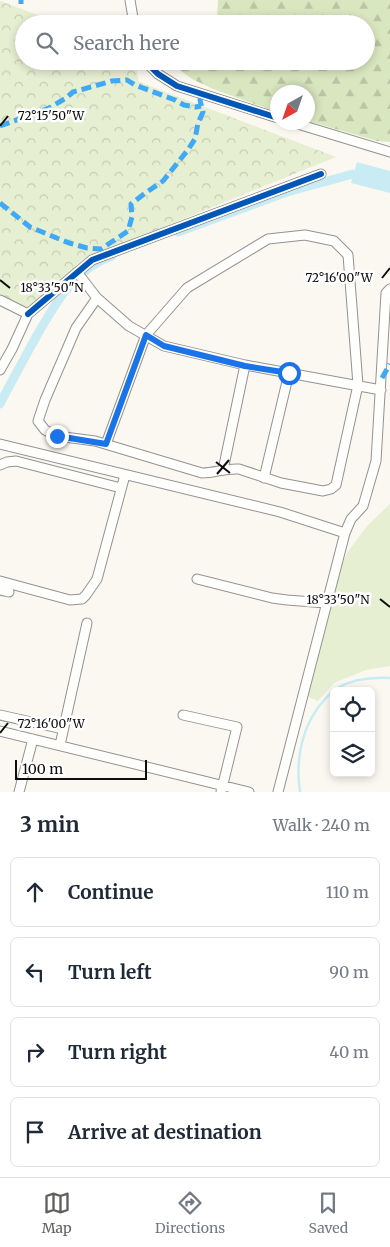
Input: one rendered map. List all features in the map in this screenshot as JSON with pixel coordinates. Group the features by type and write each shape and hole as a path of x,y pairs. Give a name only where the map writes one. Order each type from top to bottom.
{"street":[{"path":"130,0 132,15"},
{"path":"154,70 177,86 270,115"},
{"path":"315,129 390,152"},
{"path":"0,370 28,314 92,260 321,174"},
{"path":"97,298 76,328 38,421 45,430 57,436 106,444 202,473 239,469 264,478 323,491 336,486 358,385 348,255 334,241 305,235 268,239 187,288 146,335 106,444"},
{"path":"77,272 97,298 129,326 164,346 245,366 381,390"},
{"path":"278,792 345,533 351,519 363,506 376,461 386,294 390,289"},
{"path":"0,300 28,314"},
{"path":"223,470 245,366"},
{"path":"264,478 289,373"},
{"path":"0,444 280,512 345,533"},
{"path":"0,465 16,461 121,488"},
{"path":"0,581 70,600 82,599 97,579 125,475"},
{"path":"197,579 287,600 326,603"},
{"path":"60,745 87,623"},
{"path":"0,714 63,729"},
{"path":"183,714 237,727 221,789"},
{"path":"0,731 60,745 221,789 249,792"},
{"path":"19,792 33,739"}],"green space":[{"path":"218,0 390,0 390,142 377,141 315,123 315,85 270,85 270,109 213,89 192,79 180,70 375,70 375,15 217,15"},
{"path":"0,1 38,15 15,15 15,70 137,70 139,82 336,157 82,260 30,309 0,295"},
{"path":"390,504 390,666 366,670 334,683 318,701 308,697 338,574 347,553 367,526"}],"water":[{"path":"357,162 390,171 390,193 351,183"}],"waterway":[{"path":"178,232 287,192 353,174"},
{"path":"0,404 39,333 64,293 85,271 98,262 112,256"},
{"path":"300,792 299,767 302,742 311,719 318,708 333,691 350,682 363,679 390,678"}],"marked path":[{"path":"0,126 49,108 73,92 112,81 127,80 184,105 201,106"},
{"path":"0,203 30,227 69,243 87,248 101,249 128,231 132,217 131,204 163,181 195,139 198,123 203,112 200,100 202,94"},
{"path":"382,378 390,364"}],"cycle path":[{"path":"154,70 177,86 270,115"},
{"path":"28,314 92,260 321,174"}],"route":[{"path":"57,436 106,444 146,335 164,346 245,366 289,373"}]}
